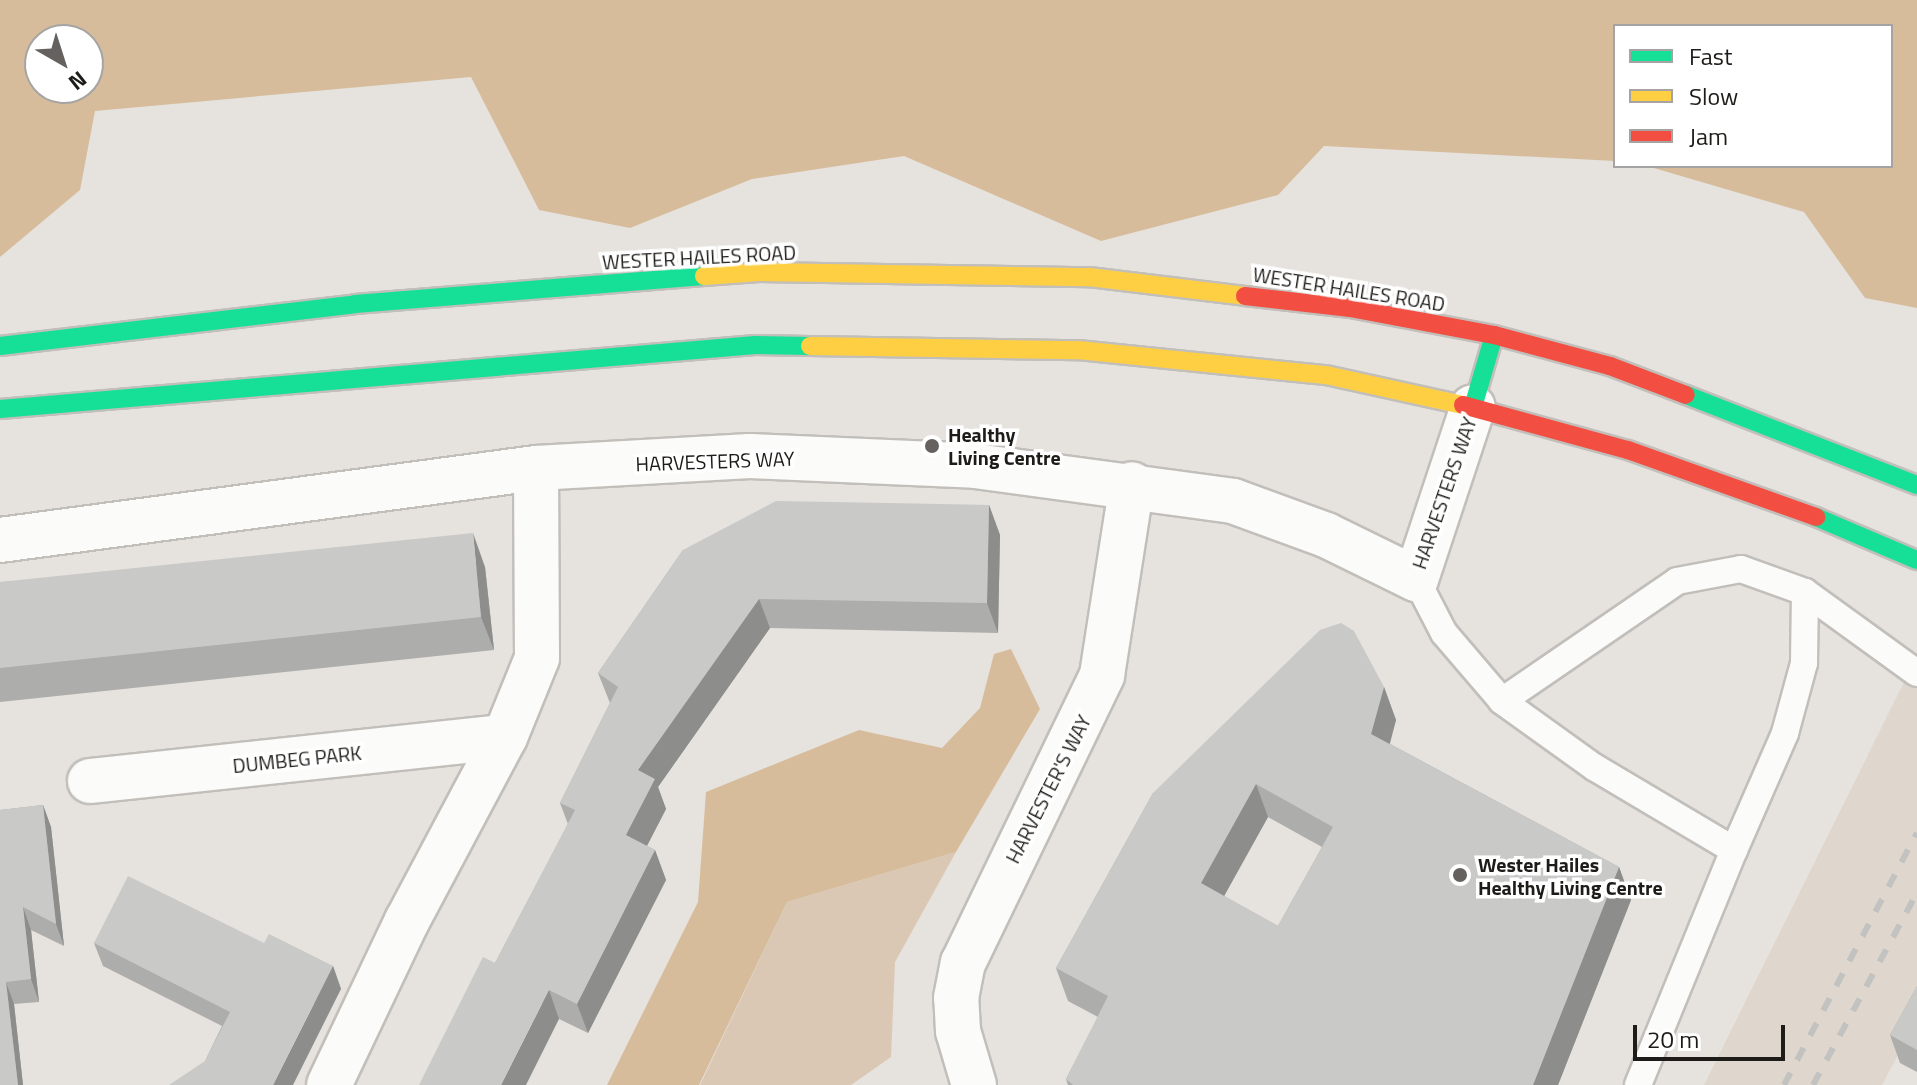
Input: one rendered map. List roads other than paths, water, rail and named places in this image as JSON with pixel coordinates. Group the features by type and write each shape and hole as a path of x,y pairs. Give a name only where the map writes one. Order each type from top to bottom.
{"main road":[{"name":"WESTER HAILES ROAD","path":"0,346 355,304 759,272 1089,277 1350,308 1494,335 1610,366 1917,485"},
{"path":"1473,407 1494,335"},
{"path":"0,409 755,345 1078,350 1326,375 1473,407 1628,450 1871,537 1917,560"}],"street":[{"name":"HARVESTERS WAY","path":"0,540 536,468 750,456 975,466 1132,484 1233,501 1326,535 1416,579 1473,407"},
{"path":"329,1085 407,921 505,737 537,658 536,468"},
{"name":"HARVESTER'S WAY","path":"963,1082 956,998 963,963 1102,675 1132,484"},
{"name":"DUMBEG PARK","path":"90,781 505,737"}],"lane":[{"path":"1502,701 1677,581 1741,569 1805,592 1917,673"},
{"name":"HARVESTERS WAY","path":"1416,579 1444,633 1502,701 1594,767 1734,850"},
{"path":"1638,1085 1785,733 1804,663 1805,592"}],"railway":[{"path":"1784,1085 1917,833"},
{"path":"1813,1085 1917,893"}],"place":[{"name":"Healthy Living Centre","path":"932,446"},
{"name":"Wester Hailes Healthy Living Centre","path":"1460,875"}]}
